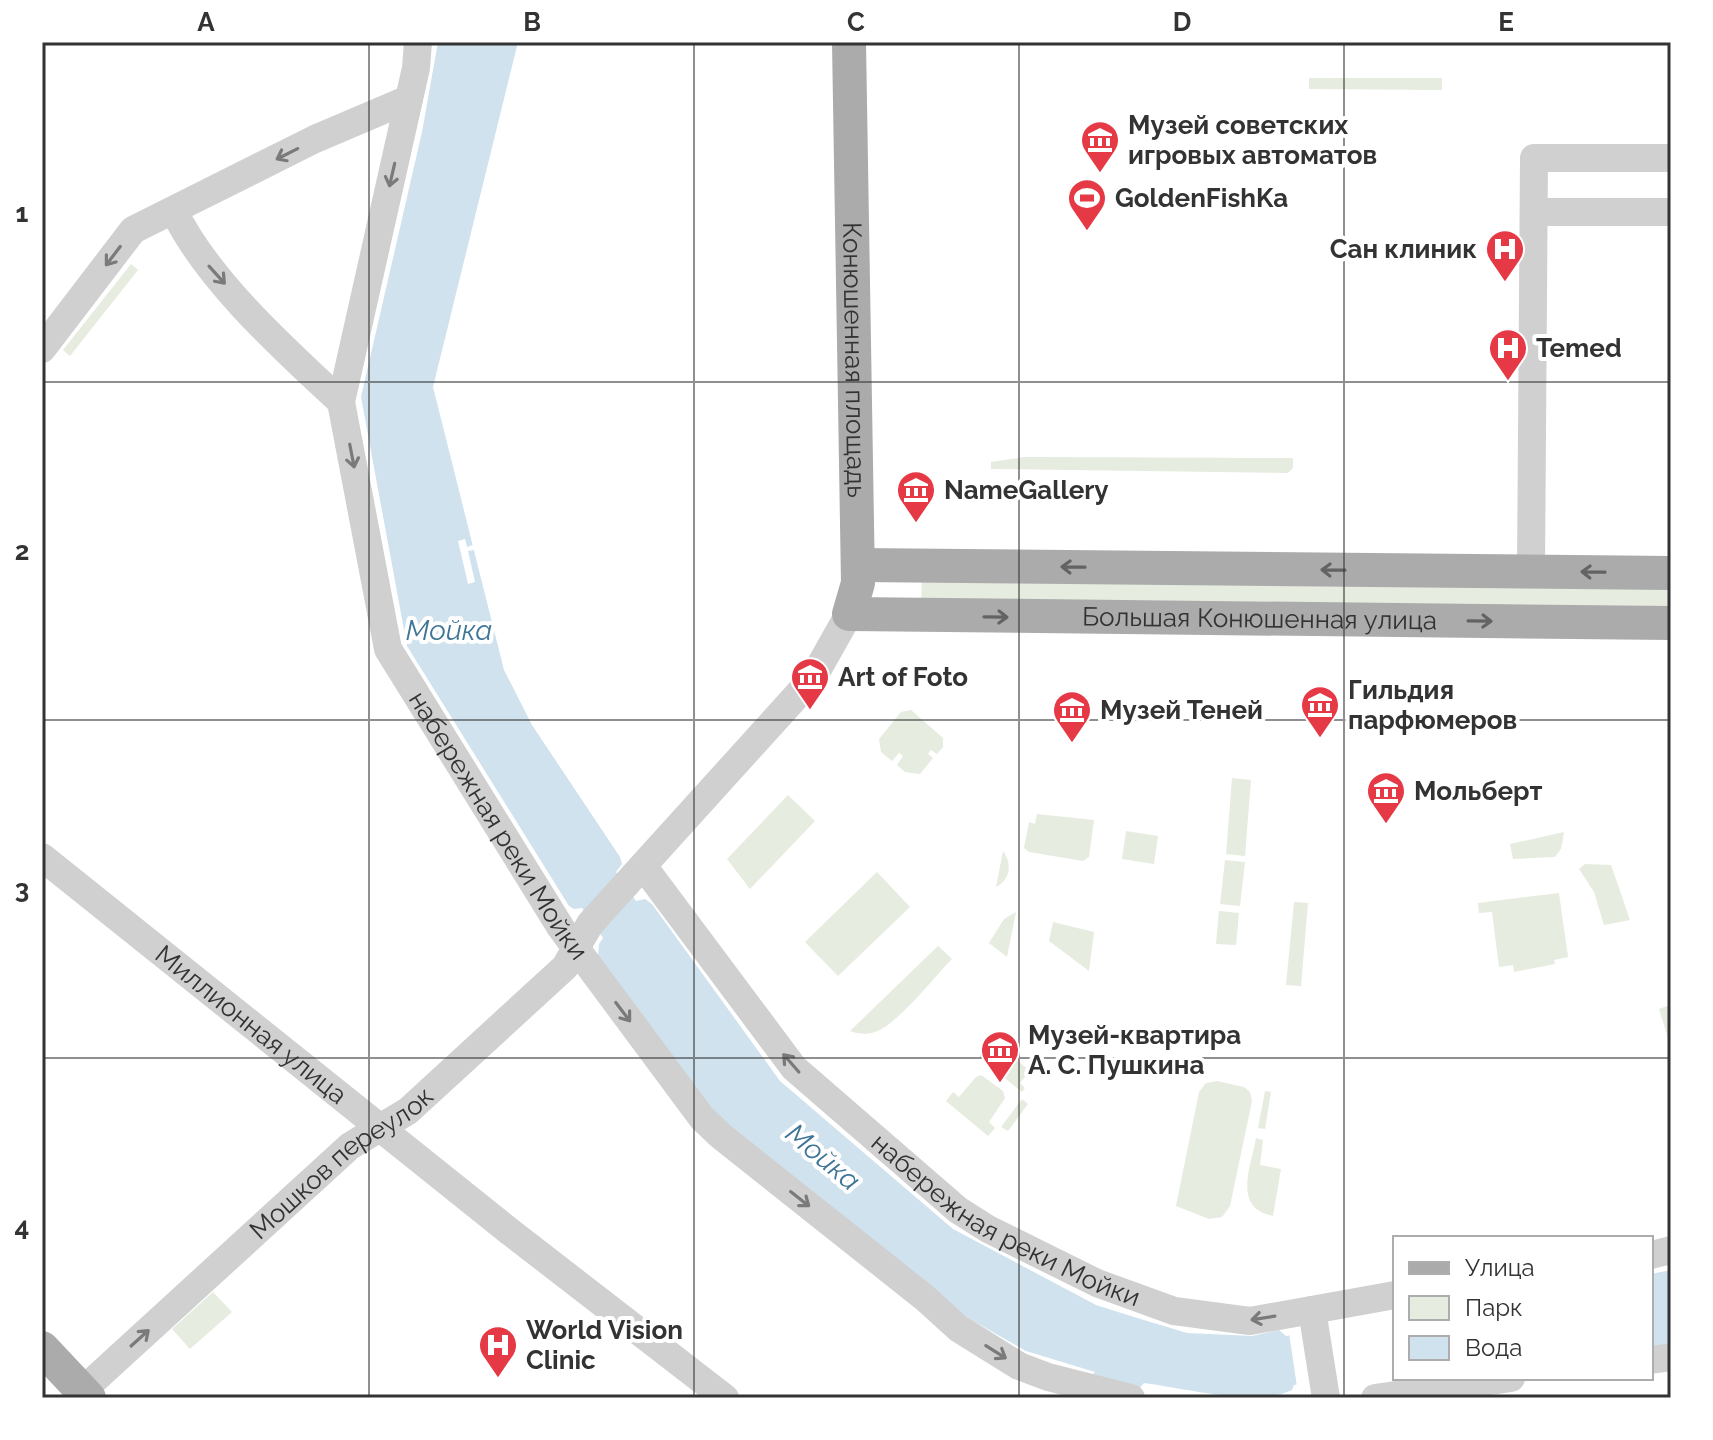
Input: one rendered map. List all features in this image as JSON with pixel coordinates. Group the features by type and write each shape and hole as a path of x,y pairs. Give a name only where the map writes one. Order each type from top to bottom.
{"main road":[{"name":"Конюшенная площадь","path":"849,42 858,565 858,583 849,614"},
{"name":"Большая Конюшенная улица","path":"858,565 1671,573"},
{"path":"918,566 901,569 892,585 901,610 918,616"},
{"name":"Большая Конюшенная улица","path":"849,614 1671,623"},
{"path":"42,1348 86,1394"}],"street":[{"name":"набережная реки Мойки","path":"418,42 416,68 341,402 388,649 576,949 702,1118 958,1328 1019,1366 1069,1389 1131,1398"},
{"path":"42,349 133,230 315,139 409,99"},
{"path":"1531,571 1534,158 1671,158"},
{"path":"174,211 199,255 283,347 341,402"},
{"path":"1534,212 1671,212"},
{"name":"Конюшенная площадь","path":"636,876 818,669 849,614"},
{"name":"Миллионная улица","path":"42,857 663,1353 725,1398"},
{"name":"набережная реки Мойки","path":"636,876 794,1068 958,1210 988,1229 1097,1283 1174,1311 1250,1321 1313,1320 1393,1296"},
{"name":"Мошков переулок","path":"86,1394 350,1146 408,1111 565,967 590,924 636,876"},
{"path":"1313,1320 1325,1390"},
{"path":"1375,1398 1498,1380"}],"green space":[{"path":"1309,78 1442,78 1442,90 1309,89"},
{"path":"131,264 138,270 70,356 63,350"},
{"path":"1024,457 1293,458 1293,468 1288,473 991,469 991,462"},
{"path":"922,577 1671,584 1671,613 921,604"},
{"path":"911,710 943,738 943,747 937,754 931,750 928,754 933,758 920,774 905,772 897,765 903,756 899,753 892,761 881,752 879,739 901,712"},
{"path":"1232,778 1251,780 1245,856 1226,854"},
{"path":"788,795 815,821 750,889 727,859"},
{"path":"1037,814 1094,820 1089,857 1083,861 1029,852 1024,848 1029,822 1035,824"},
{"path":"1126,831 1158,836 1154,864 1122,859"},
{"path":"1564,832 1561,849 1555,857 1513,859 1510,844"},
{"path":"1003,851 1008,870 1005,880 996,887"},
{"path":"1225,860 1245,862 1240,906 1220,904"},
{"path":"1585,864 1611,865 1630,920 1604,925 1594,892 1579,869"},
{"path":"877,872 910,907 838,976 805,942"},
{"path":"1559,893 1568,957 1554,960 1555,964 1514,972 1513,965 1499,967 1492,912 1479,913 1478,903"},
{"path":"1294,902 1308,903 1301,986 1286,985"},
{"path":"1219,911 1239,913 1236,945 1216,944"},
{"path":"1016,912 1007,957 989,943 1004,919"},
{"path":"1053,922 1094,932 1089,971 1049,941"},
{"path":"938,946 952,959 904,1011 875,1032 862,1034 850,1031"},
{"path":"1670,1005 1671,1041 1669,1041 1659,1009"},
{"path":"997,1044 1030,1071 1020,1083 1025,1088 1022,1092 979,1057 983,1051 989,1055"},
{"path":"981,1075 1003,1091 1005,1098 989,1122 995,1128 988,1136 946,1101 953,1092 959,1097"},
{"path":"1217,1081 1244,1087 1250,1092 1252,1101 1230,1206 1222,1217 1209,1219 1176,1206 1199,1092 1206,1083"},
{"path":"1265,1091 1271,1092 1265,1129 1258,1128"},
{"path":"1022,1099 1028,1104 1008,1131 1001,1127"},
{"path":"1256,1138 1263,1140 1260,1165 1281,1169 1273,1216 1260,1212 1252,1205 1248,1195 1248,1173"},
{"path":"213,1292 232,1312 190,1349 172,1329"}],"water":[{"name":"Мойка","path":"438,42 518,42 433,387 504,670 532,725 620,857 622,864 616,872 636,901 645,899 652,904 780,1081 953,1229 1096,1305 1187,1333 1252,1336 1279,1330 1286,1336 1393,1319 1393,1370 1294,1385 1292,1390 1278,1395 1260,1397 1220,1395 1144,1383 1131,1398 1073,1398 1095,1372 1026,1351 970,1319 916,1281 717,1117 598,956 603,938 582,908 569,906 407,646 361,397 422,132"},
{"path":"1671,1270 1671,1346 1653,1348 1653,1274"}],"pier":[{"path":"474,530 479,549 468,551 475,582 468,584 458,541 465,539 467,547 473,545 470,531"},
{"path":"1393,1317 1393,1372 1297,1387 1289,1333"}],"place":[{"name":"Музей советских игровых автоматов","path":"1100,174"},
{"name":"GoldenFishKa","path":"1087,232"},
{"name":"Сан клиник","path":"1505,283"},
{"name":"Temed","path":"1508,382"},
{"name":"NameGallery","path":"916,524"},
{"name":"Art of Foto","path":"810,711"},
{"name":"Гильдия парфюмеров","path":"1320,739"},
{"name":"Музей Теней","path":"1072,744"},
{"name":"Мольберт","path":"1386,825"},
{"name":"Музей-квартира А. С. Пушкина","path":"1000,1084"},
{"name":"World Vision Clinic","path":"498,1379"}]}
